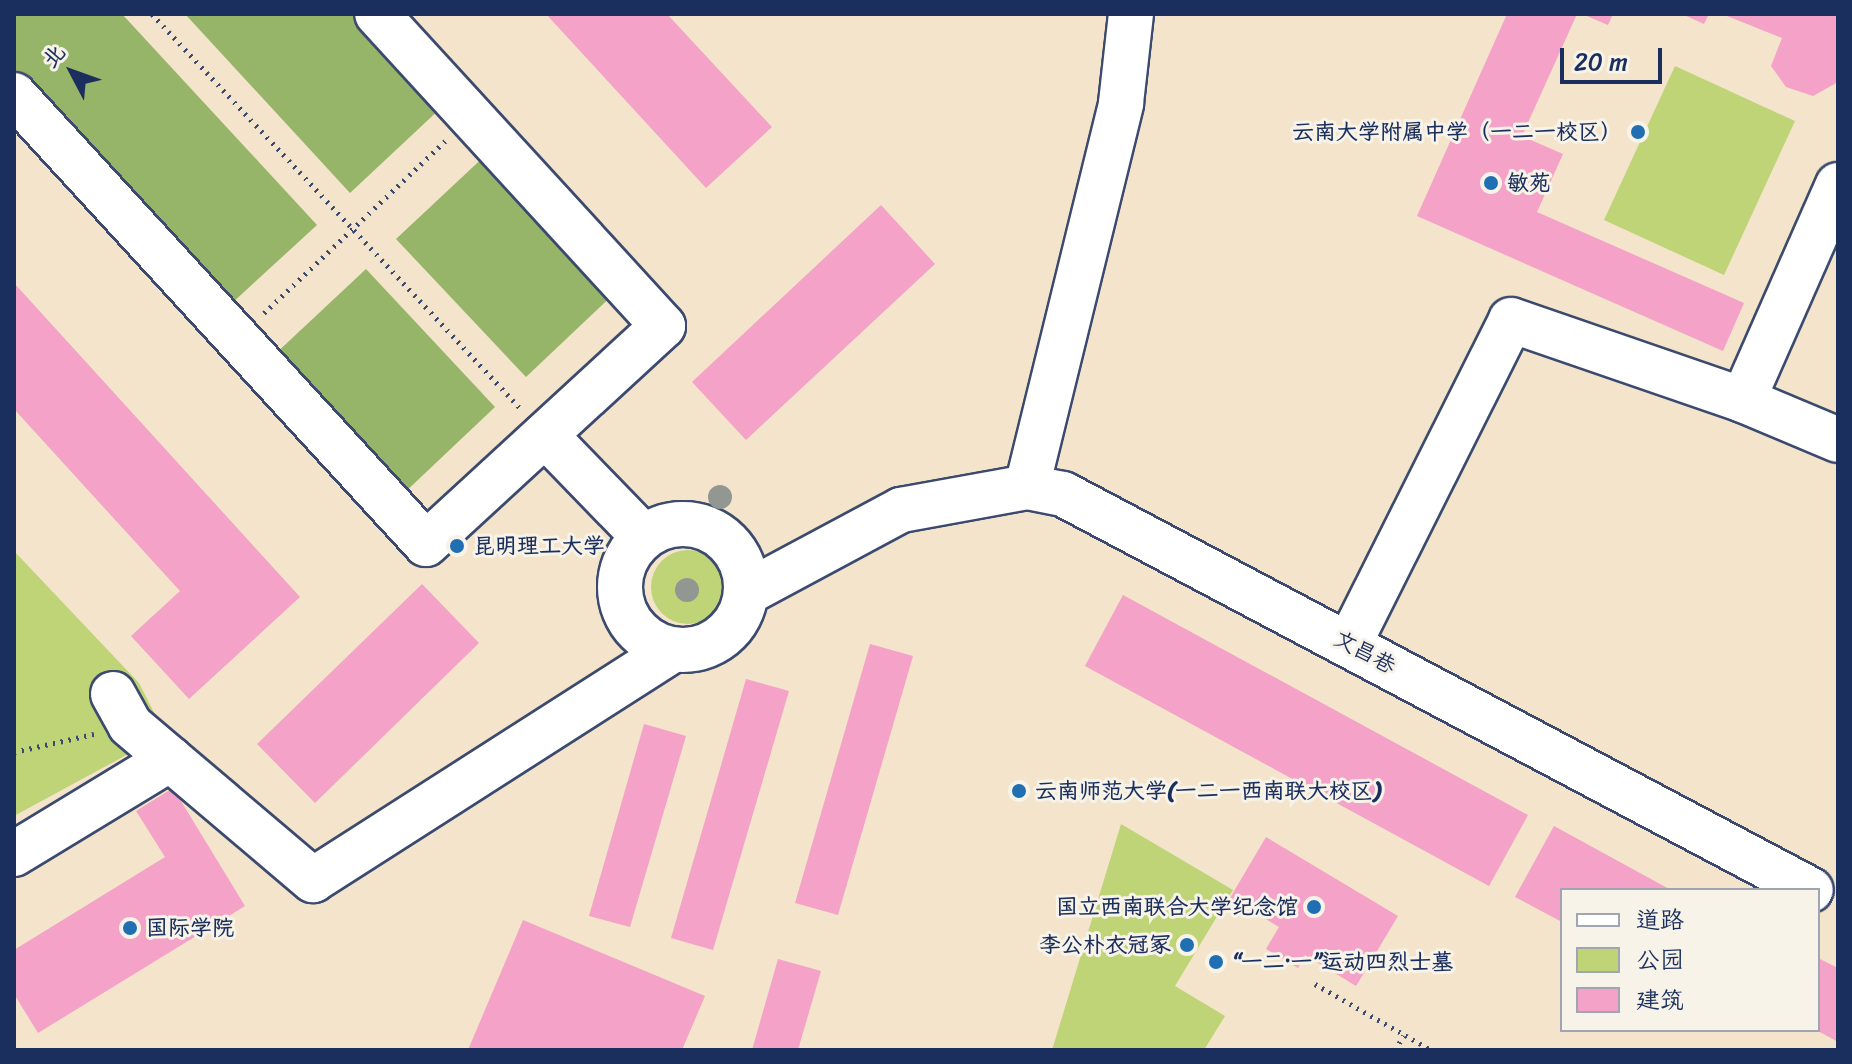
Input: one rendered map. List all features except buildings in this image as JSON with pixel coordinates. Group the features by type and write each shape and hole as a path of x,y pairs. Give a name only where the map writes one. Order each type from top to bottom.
{"street":[{"path":"14,95 426,544 663,326 377,14"},
{"path":"1027,487 1121,103 1131,14"},
{"path":"1743,400 1838,185"},
{"path":"1349,644 1511,320 1743,400 1838,440"},
{"path":"545,435 644,537"},
{"name":"文昌巷","path":"746,593 901,510 1027,487 1090,505 1807,888"},
{"path":"121,710 170,759 313,880 673,650 713,643 735,621 746,593 736,553 722,537 683,524 644,537 622,573 625,614 654,644 673,650"},
{"path":"14,854 170,759"},
{"path":"1820,895 1838,904"}],"path":[{"path":"152,14 545,435"},
{"path":"237,339 471,117"},
{"path":"14,752 121,710"},
{"path":"1315,984 1431,1050"},
{"path":"1395,1050 1404,1035"}],"green space":[{"path":"14,14 122,14 317,225 231,304 14,68"},
{"path":"185,14 357,14 443,106 350,193"},
{"path":"1675,66 1795,121 1724,275 1604,220"},
{"path":"490,151 619,289 526,377 396,239"},
{"path":"366,269 495,407 402,495 272,357"},
{"path":"688,550 709,556 719,566 725,587 719,608 709,618 688,624 667,618 657,608 651,587 657,566 667,556"},
{"path":"14,551 139,683 165,734 14,816"},
{"path":"1121,824 1233,890 1175,986 1225,1016 1204,1050 1052,1050"}],"place":[{"name":"云南大学附属中学（一二一校区）","path":"1638,132"},
{"name":"敏苑","path":"1491,183"},
{"name":"昆明理工大学","path":"457,546"},
{"name":"云南师范大学(一二一西南联大校区)","path":"1019,791"},
{"name":"国立西南联合大学纪念馆","path":"1314,907"},
{"name":"国际学院","path":"130,928"},
{"name":"李公朴衣冠冢","path":"1187,945"},
{"name":"“一二·一”运动四烈士墓","path":"1216,962"}]}
